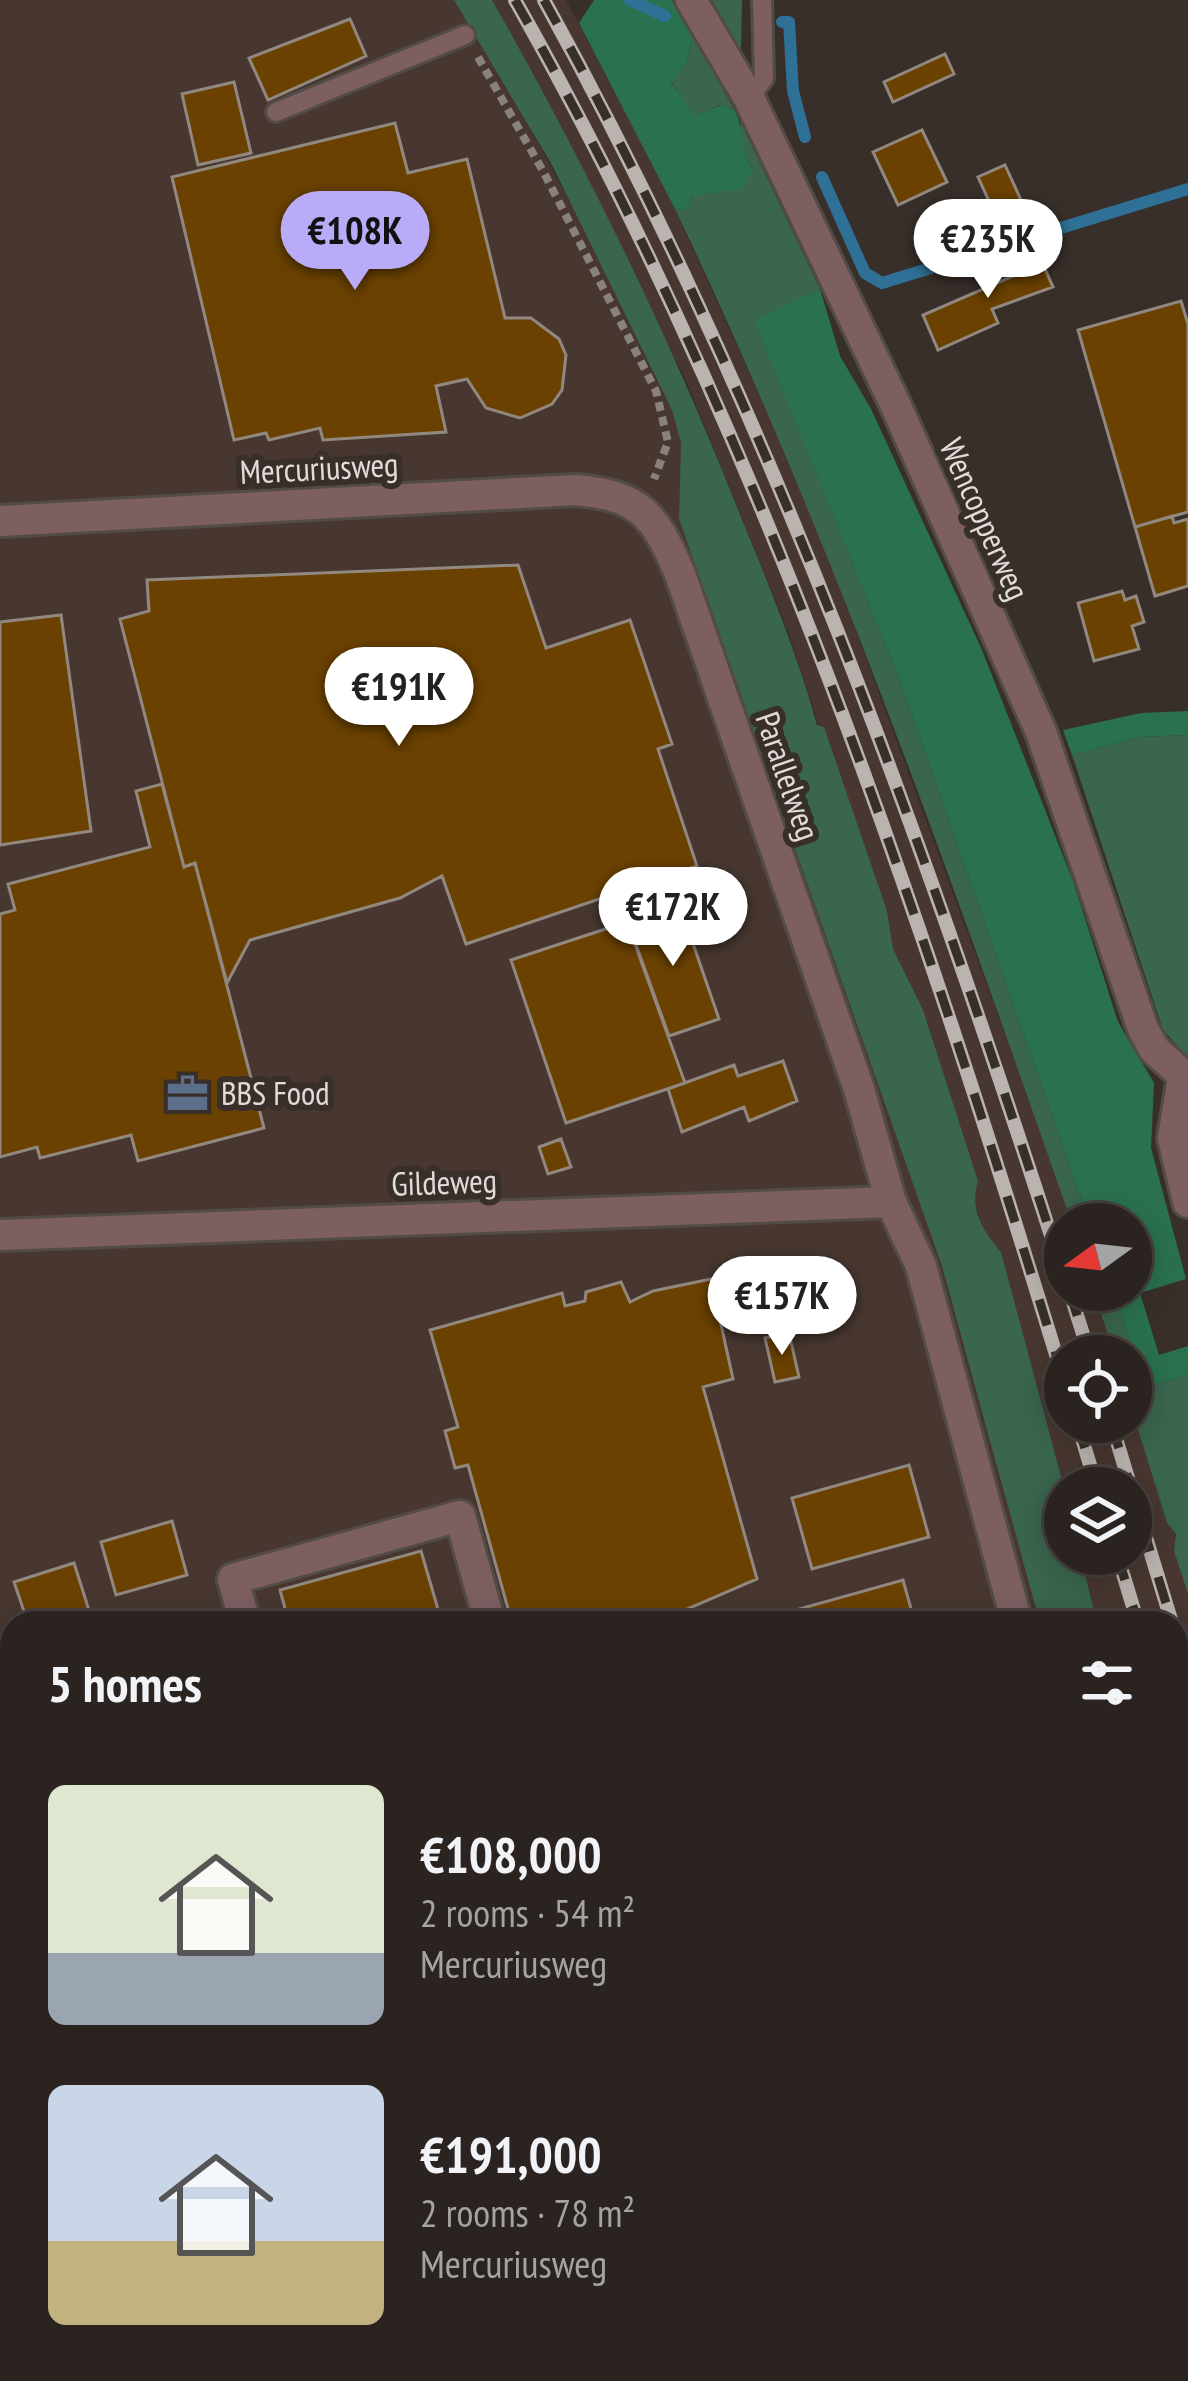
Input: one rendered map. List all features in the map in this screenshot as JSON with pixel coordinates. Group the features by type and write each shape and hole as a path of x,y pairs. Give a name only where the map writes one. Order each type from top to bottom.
{"street":[{"name":"Wencopperweg","path":"692,0 749,98 896,406 1040,732 1143,1029 1185,1079 1173,1138 1188,1202"},
{"name":"Mercuriusweg","path":"0,521 574,490 617,495 639,506"},
{"name":"Parallelweg","path":"639,506 662,533 680,574 859,1089 891,1202 921,1266 1014,1611"},
{"name":"Gildeweg","path":"0,1234 891,1202"},
{"path":"242,1611 233,1579 460,1516 487,1611"}],"lane":[{"path":"749,98 764,78 762,0"},
{"path":"276,112 465,35"}],"path":[{"path":"465,35 543,171 656,392 668,442 639,506"}],"shaded area":[{"path":"0,0 460,0 673,390 1044,1539 1044,1575 1056,1575 1067,1611 0,1611"},
{"path":"492,0 566,0 662,181 808,502 1065,1203 1044,1203 1044,1311 1100,1311 1108,1335 1044,1335 1044,1413 1001,1252 984,1232 973,1198 978,1181 893,949 788,631 686,380"},
{"path":"1052,1443 1142,1443 1150,1467 1059,1467"},
{"path":"1152,1475 1167,1523 1176,1534 1174,1551 1188,1594 1188,1611 1094,1611 1085,1575 1152,1575"}],"green space":[{"path":"454,0 492,0 559,122 681,373 769,585 887,911 893,949 923,1010 978,1181 979,1219 1001,1252 1044,1413 1044,1443 1052,1443 1059,1467 1044,1467 1044,1575 1085,1575 1094,1611 1037,1611 942,1266 679,519 681,443 672,410 552,165"},
{"path":"594,0 672,0 693,35 687,62 671,82 695,116 721,105 735,111 753,170 742,189 692,196 688,210 675,209 579,23"},
{"path":"712,0 742,0 741,51"},
{"path":"693,35 735,111 720,105 694,117 671,81 687,62"},
{"path":"741,123 820,289 755,321 900,681 1083,1203 1065,1203 935,838 838,584 675,209 688,210 692,196 753,170 737,139"},
{"path":"820,289 840,356 871,409 982,650 1073,881 1118,1022 1154,1083 1151,1148 1186,1279 1152,1289 1152,1203 1083,1203 900,681 754,320"},
{"path":"1188,711 1188,735 1141,737 1072,755 1063,730 1141,713"},
{"path":"1188,735 1188,1058 1163,1030 1072,755 1141,737"},
{"path":"1100,1311 1120,1311 1128,1335 1108,1335"},
{"path":"1120,1311 1146,1311 1159,1355 1188,1346 1188,1375 1152,1385 1152,1335 1128,1335"},
{"path":"1188,1375 1188,1594 1174,1551 1176,1534 1167,1523 1142,1443 1152,1443 1152,1385"}],"building":[{"path":"350,19 366,56 268,100 249,58"},
{"path":"945,54 954,74 893,102 884,82"},
{"path":"234,82 251,153 198,165 182,94"},
{"path":"395,123 408,173 467,159 505,318 531,318 559,339 566,355 562,390 552,404 520,418 486,408 467,379 436,386 446,432 323,440 320,428 269,440 266,433 234,440 172,177"},
{"path":"922,130 947,182 898,205 873,152"},
{"path":"1005,165 1021,200 994,212 978,177"},
{"path":"1033,242 1053,287 992,309 998,323 938,350 923,315 1020,273 1011,251"},
{"path":"1181,301 1188,324 1188,512 1135,527 1078,330"},
{"path":"1172,516 1174,523 1188,519 1188,586 1155,596 1135,527"},
{"path":"518,565 546,648 630,620 672,744 658,749 697,866 466,944 442,876 400,898 250,940 227,983 195,863 184,867 120,619 149,611 147,580"},
{"path":"1122,591 1125,600 1136,596 1144,622 1132,626 1139,649 1094,661 1078,603"},
{"path":"61,615 91,831 0,845 0,622"},
{"path":"162,784 184,867 195,863 264,1128 138,1161 131,1135 40,1158 37,1147 0,1157 0,914 15,910 8,884 150,847 136,791"},
{"path":"679,903 719,1019 669,1036 627,920"},
{"path":"627,922 685,1083 566,1123 511,960"},
{"path":"783,1061 797,1101 749,1121 744,1107 682,1132 668,1089 734,1065 738,1076"},
{"path":"561,1139 571,1167 548,1174 539,1147"},
{"path":"842,1268 849,1301 804,1316 799,1297 776,1302 771,1279"},
{"path":"711,1279 733,1379 703,1387 757,1579 683,1611 509,1611 468,1465 455,1468 445,1431 458,1427 430,1330 562,1293 565,1306 585,1301 586,1292 621,1282 630,1302 653,1291"},
{"path":"789,1333 799,1377 775,1382 765,1338"},
{"path":"909,1465 929,1537 812,1569 792,1498"},
{"path":"172,1521 187,1575 116,1595 101,1542"},
{"path":"421,1551 438,1611 286,1611 280,1590"},
{"path":"74,1563 89,1611 24,1611 14,1582"},
{"path":"903,1580 912,1611 792,1611"}],"waterway":[{"path":"630,0 665,16"},
{"path":"782,22 789,22 793,91 805,137"},
{"path":"822,177 865,273 882,283 1188,189"}],"railway":[{"path":"515,0 603,164 759,503 892,852 1050,1335"},
{"path":"544,0 700,308 836,626 956,951 1044,1214"},
{"path":"1076,1311 1083,1335"},
{"path":"1083,1443 1091,1467"},
{"path":"1117,1443 1168,1611"},
{"path":"1123,1575 1134,1611"}],"place":[{"name":"BBS Food","path":"187,1093"}]}
